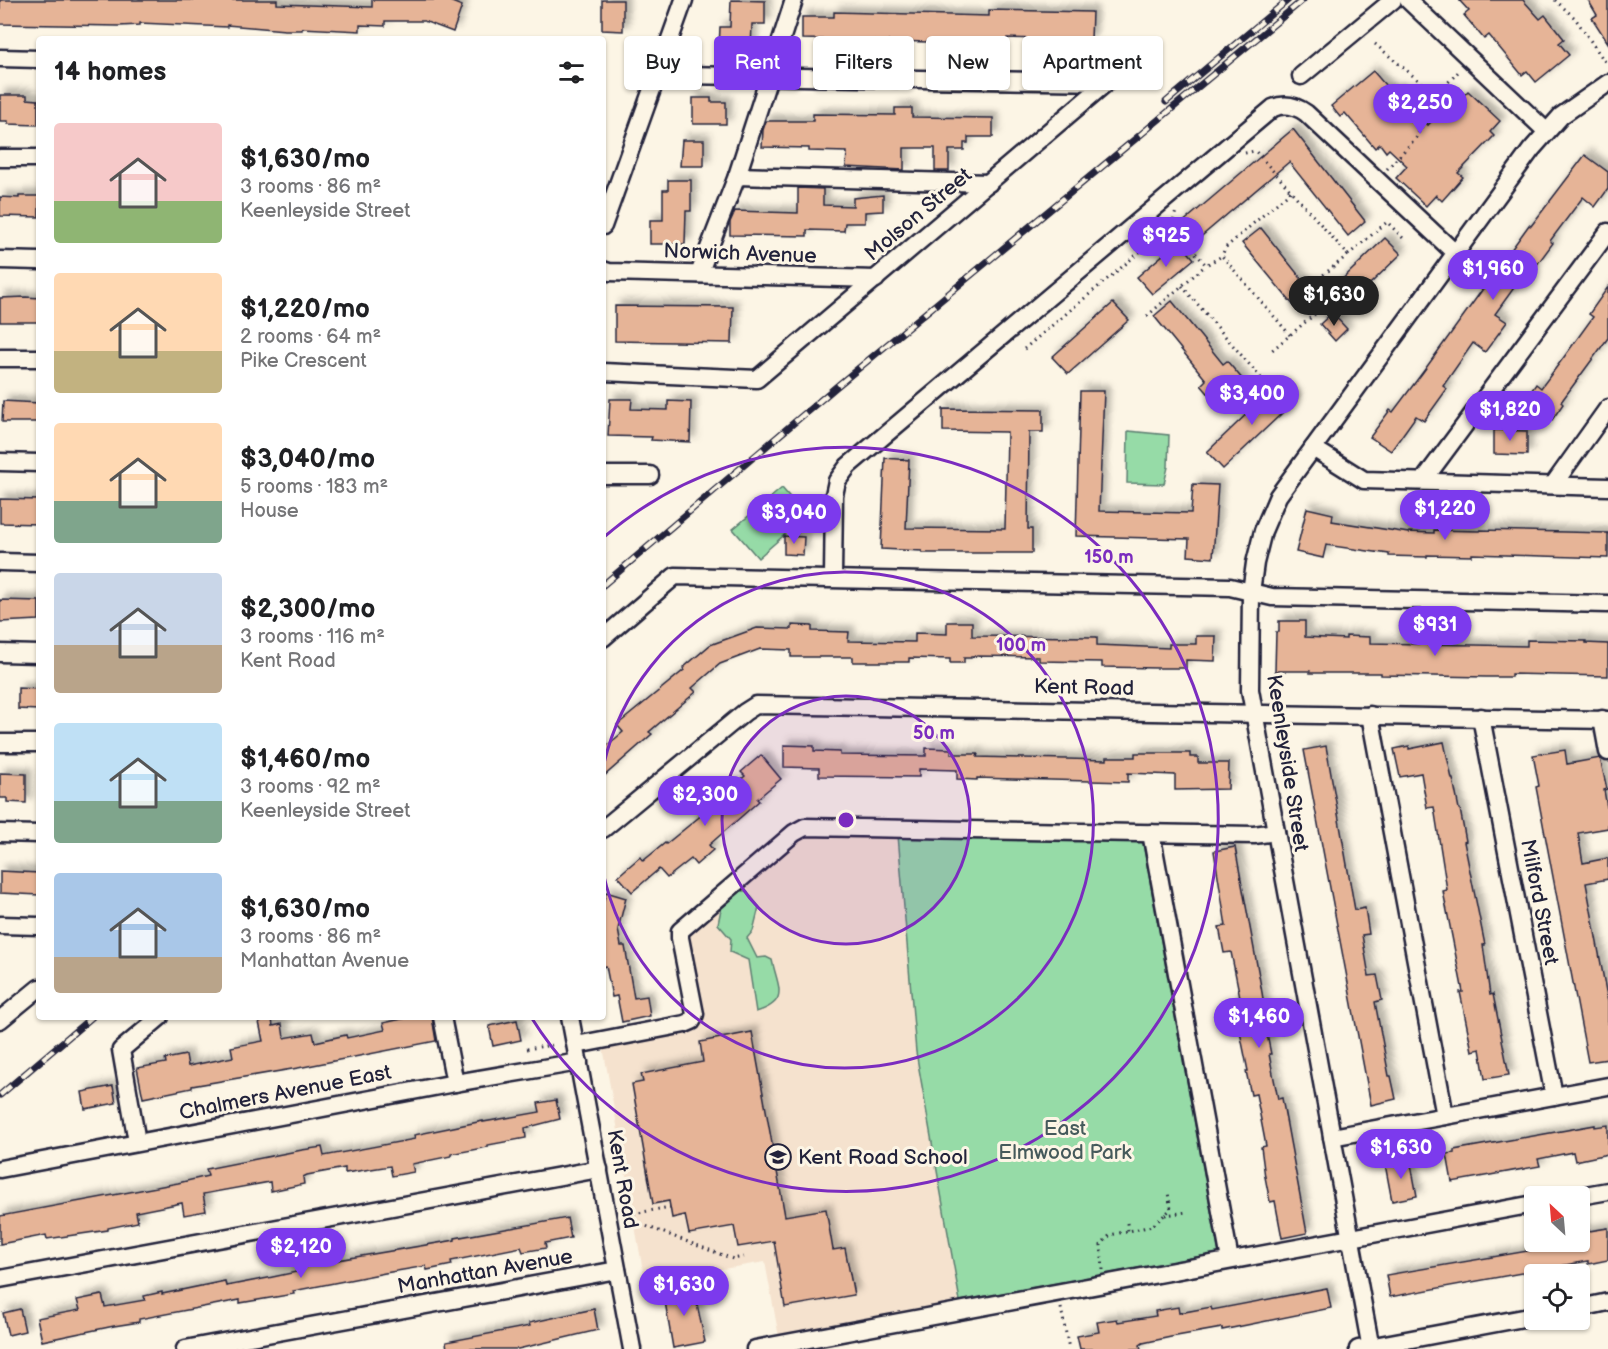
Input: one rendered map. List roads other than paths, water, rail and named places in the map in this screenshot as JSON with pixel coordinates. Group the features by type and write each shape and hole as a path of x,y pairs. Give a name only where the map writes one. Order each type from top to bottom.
{"street":[{"path":"671,36 684,0"},
{"path":"782,36 794,0"},
{"path":"1301,76 1393,0"},
{"path":"1408,0 1546,131"},
{"path":"0,58 36,59"},
{"name":"Molson Street","path":"606,372 757,379 1107,82 801,77"},
{"name":"Keenleyside Street","path":"1366,1348 1351,1238 1253,713 1250,690 1251,592 1255,563 1263,531 1278,496 1455,253 1546,131 1561,116 1608,83"},
{"path":"606,218 652,90"},
{"path":"699,274 736,176 764,90"},
{"path":"833,578 834,495 837,481 848,466 1273,108 1291,106 1306,113 1455,253"},
{"path":"0,158 36,158"},
{"path":"736,176 989,183"},
{"path":"1423,481 1608,231"},
{"path":"0,260 36,261"},
{"name":"Norwich Avenue","path":"606,270 876,279"},
{"path":"0,358 36,358"},
{"path":"1553,485 1608,408"},
{"path":"1313,448 1364,480 1608,487"},
{"path":"0,462 36,463"},
{"path":"606,475 650,475"},
{"path":"0,562 36,563"},
{"path":"606,635 675,576 1230,587 1272,597 1608,604"},
{"path":"0,653 36,654"},
{"name":"Kent Road","path":"606,827 756,705 1605,719"},
{"path":"1370,715 1445,1116"},
{"name":"Milford Street","path":"1481,717 1554,1096"},
{"path":"1605,719 1608,752"},
{"path":"0,743 36,743"},
{"path":"576,1044 692,1021 695,1014 680,931 801,828 820,826 1254,835 1276,832"},
{"path":"0,833 36,834"},
{"path":"1151,833 1230,1260"},
{"path":"0,925 36,926"},
{"path":"0,1020 36,990"},
{"path":"137,1142 121,1050 156,1020"},
{"path":"443,1020 454,1083"},
{"name":"Kent Road","path":"571,1020 632,1349"},
{"name":"Chalmers Avenue East","path":"0,1169 454,1083 579,1062"},
{"path":"1332,1137 1608,1086"},
{"path":"0,1279 599,1169"},
{"path":"1590,1194 1608,1191"},
{"path":"755,1349 1524,1206"},
{"name":"Manhattan Avenue","path":"185,1349 617,1270"},
{"path":"1590,1306 1608,1302"},
{"path":"1366,1348 1524,1318"}],"railway":[{"path":"1166,102 1288,0"},
{"path":"606,582 836,387 1303,0"},
{"path":"0,1095 88,1020"}],"place":[{"name":"Kent Road School","path":"778,1157"}],"park label":[{"name":"East Elmwood Park","path":"1065,1140"}]}
